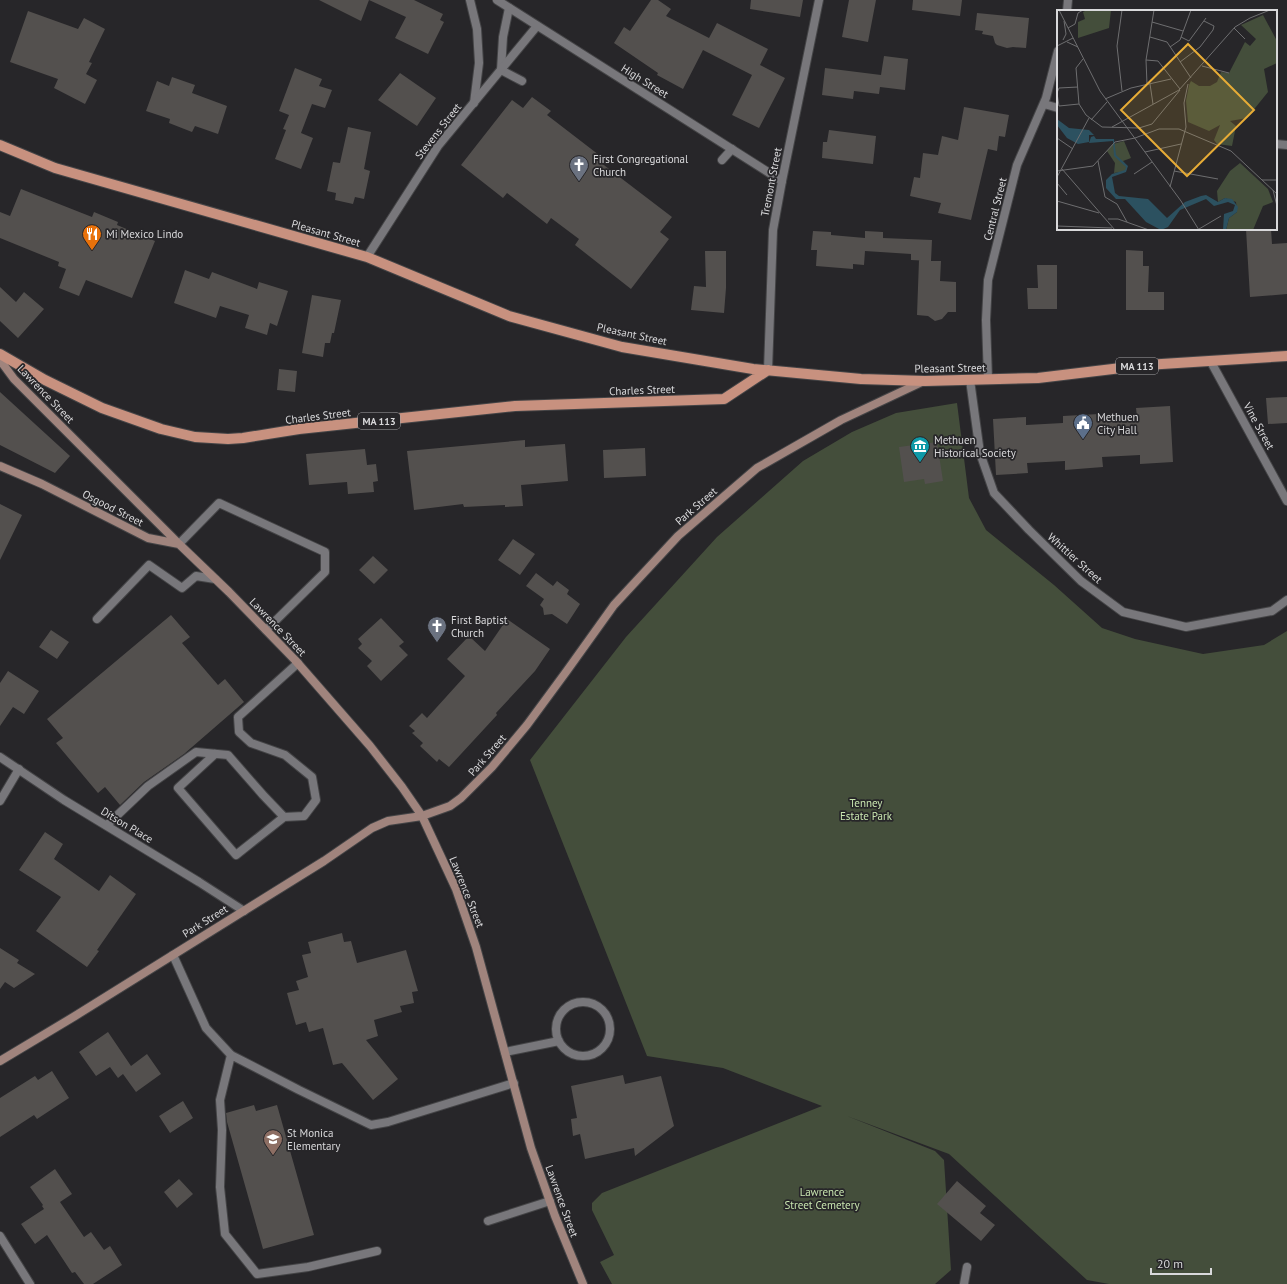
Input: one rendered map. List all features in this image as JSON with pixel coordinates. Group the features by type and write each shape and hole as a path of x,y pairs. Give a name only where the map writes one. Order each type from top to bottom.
{"main road":[{"name":"Pleasant Street","path":"0,145 55,168 367,257 509,316 622,347 768,370 861,379 924,381 1038,378 1146,365 1287,356"},
{"name":"Charles Street","path":"0,354 45,380 102,408 161,429 196,437 228,439 299,429 515,406 724,399 768,370"},
{"name":"Lawrence Street","path":"0,360 14,379 179,544"},
{"name":"Park Street","path":"0,1061 173,955 372,828 388,821 422,816 450,806 461,798 492,767 527,725 614,605 690,525 757,468 841,420 924,381"},
{"name":"Osgood Street","path":"0,466 42,484 148,538 179,544"},
{"path":"179,544 213,577"},
{"name":"Lawrence Street","path":"213,577 298,663 370,746 402,787 422,816 456,889 476,948 532,1148 550,1201 583,1284"}],"street":[{"path":"470,0 478,29 479,63 474,103"},
{"name":"High Street","path":"497,0 782,181"},
{"name":"Tremont Street","path":"768,370 773,230 819,0"},
{"path":"1067,10 1068,0"},
{"path":"509,8 502,36 501,70 522,80"},
{"name":"Stevens Street","path":"367,257 438,146 537,26"},
{"name":"Central Street","path":"988,379 986,320 988,280 1017,165 1044,104 1057,56"},
{"path":"1044,104 1057,108"},
{"path":"1277,144 1287,145"},
{"path":"722,160 732,149"},
{"name":"Vine Street","path":"1211,362 1287,501"},
{"name":"Whittier Street","path":"970,380 980,453 994,493 1081,581 1123,612 1186,627 1272,610 1287,600"},
{"path":"179,544 219,503 325,552 325,572 266,630"},
{"path":"96,619 149,565 182,588 196,576 213,577"},
{"path":"215,754 178,788 236,855 284,817 304,816 316,800 312,777 285,755 251,743 239,732 238,717 298,663"},
{"path":"107,825 148,786 196,752 228,755 284,817"},
{"name":"Ditson Place","path":"0,757 64,800 244,910"},
{"path":"1,797 19,769"},
{"path":"173,955 206,1028 231,1055 371,1125 388,1122 514,1083"},
{"path":"580,1002 589,1002 604,1011 610,1028 604,1045 598,1051 590,1055 572,1053 564,1048 559,1041 556,1024 559,1016 571,1005 580,1002"},
{"path":"505,1052 559,1041"},
{"path":"231,1055 220,1100 222,1130 220,1187 225,1234 257,1274 308,1267 377,1252"},
{"path":"488,1221 550,1201"},
{"path":"0,1236 3,1247 30,1284"},
{"path":"964,1284 967,1267"}],"green space":[{"name":"Tenney Estate Park","path":"957,403 969,498 986,530 1054,585 1102,628 1135,639 1203,654 1264,645 1287,631 1287,1284 1109,1284 1087,1280 949,1154 847,1116 935,1151 944,1160 951,1270 935,1284 612,1284 600,1262 614,1255 592,1210 592,1203 602,1193 822,1106 723,1068 647,1056 530,760 626,637 717,537 803,461 852,432 896,413"}],"building":[{"path":"319,0 369,0 361,21"},
{"path":"369,0 414,0 443,14 440,20 444,22 428,54 395,38 406,17"},
{"path":"651,0 658,0 671,9 666,16 709,38 717,23 768,49 760,65 785,78 759,128 732,115 752,75 703,50 683,89 657,75 658,73 614,43 624,27 630,31"},
{"path":"751,0 803,0 800,17 750,9"},
{"path":"849,0 876,0 868,42 842,37"},
{"path":"913,0 962,0 960,16 912,10"},
{"path":"28,11 78,29 84,18 105,29 89,62 92,63 86,74 97,80 85,104 54,88 58,79 10,62"},
{"path":"977,13 1029,18 1026,48 1007,48 997,45 993,36 982,34 983,31 975,30"},
{"path":"884,56 908,59 905,90 880,87 879,94 854,91 853,99 822,95 825,68 881,75"},
{"path":"295,68 322,79 319,86 332,90 325,108 312,104 301,133 313,138 301,169 275,159 286,130 283,129 289,115 279,111"},
{"path":"400,73 436,98 417,126 378,100"},
{"path":"172,77 195,85 192,93 227,106 218,134 195,126 192,132 169,123 170,119 146,111 157,81 169,86"},
{"name":"First Congregational Church","path":"532,97 551,111 547,115 599,155 596,159 672,217 660,232 669,239 631,289 575,245 579,239 551,218 547,224 507,193 503,198 461,165 512,100 523,108"},
{"path":"964,107 1009,115 1005,137 999,136 997,151 988,149 971,220 938,213 941,203 910,196 914,177 920,178 923,153 938,155 942,136 958,140"},
{"path":"348,127 371,132 364,169 370,171 364,199 355,197 353,204 335,200 336,193 327,191 333,162 340,163"},
{"path":"829,130 876,136 873,164 822,158 823,142 827,142"},
{"name":"Mi Mexico Lindo","path":"21,189 92,217 94,212 118,222 117,225 155,241 132,298 86,280 79,296 59,288 66,269 58,266 59,262 0,238 0,212 10,216"},
{"path":"1246,230 1271,230 1272,244 1287,243 1287,294 1250,297"},
{"path":"813,231 831,232 831,235 865,238 865,231 883,232 883,238 932,240 931,261 911,260 911,254 865,251 864,265 853,264 853,269 816,266 817,250 811,250"},
{"path":"1126,250 1143,251 1143,266 1149,266 1148,292 1164,292 1164,310 1126,310"},
{"path":"705,251 726,251 724,313 691,310 694,286 706,287"},
{"path":"919,260 941,261 940,281 956,282 956,312 948,312 942,319 935,321 928,316 917,315"},
{"path":"1037,265 1057,265 1057,309 1028,309 1027,288 1038,288"},
{"path":"185,270 209,279 212,272 257,289 259,282 288,291 277,326 270,323 267,335 245,328 249,315 220,306 216,318 174,303"},
{"path":"0,287 16,302 24,292 44,309 18,338 0,321"},
{"path":"312,295 341,300 334,333 332,333 330,343 325,343 323,357 302,353"},
{"path":"279,369 297,371 295,392 277,390"},
{"path":"0,392 70,456 55,473 0,445"},
{"path":"1287,397 1287,423 1268,424 1266,398"},
{"name":"Methuen City Hall","path":"1170,406 1173,462 1140,464 1140,455 1102,457 1103,467 1065,470 1065,461 1027,463 1028,473 996,475 993,419 1026,417 1026,425 1063,423 1063,416 1099,414 1100,420 1137,417 1136,408"},
{"path":"525,440 525,447 565,444 568,481 521,485 523,506 505,507 505,505 464,507 463,504 414,510 407,451"},
{"name":"Methuen Historical Society","path":"937,442 943,481 925,484 924,479 904,482 899,447"},
{"path":"645,448 646,476 604,478 603,450"},
{"path":"365,449 367,465 376,464 378,481 373,482 374,492 348,494 347,482 309,485 306,454"},
{"path":"0,504 22,515 0,560"},
{"path":"513,539 535,554 520,575 498,560"},
{"path":"373,556 388,570 374,584 359,570"},
{"path":"536,573 553,586 557,581 569,590 567,594 580,604 567,624 552,614 544,615 543,608 540,605 544,599 526,586"},
{"path":"171,615 190,637 182,643 218,685 225,679 244,702 184,754 144,782 120,805 105,787 98,793 56,743 63,738 47,719"},
{"path":"381,618 404,642 399,646 408,655 381,681 367,666 372,661 358,648 362,644 358,639"},
{"path":"507,619 550,649 535,671 449,767 439,759 437,762 420,746 423,743 412,733 415,731 409,726 422,713 427,718 465,676 447,659 469,636 485,651"},
{"path":"51,630 69,642 57,659 39,647"},
{"path":"8,671 39,691 24,714 13,707 0,726 0,683"},
{"path":"45,832 63,844 54,859 99,891 110,875 136,894 87,967 36,931 61,897 19,870"},
{"path":"342,933 344,942 351,941 357,963 406,950 418,991 412,992 414,1003 400,1006 402,1012 374,1020 378,1036 366,1040 398,1079 373,1100 342,1063 333,1065 323,1028 309,1032 306,1022 296,1025 287,993 299,990 296,981 308,977 302,955 311,953 308,942"},
{"path":"0,948 19,960 17,963 35,974 14,988 5,982 0,989"},
{"path":"108,1032 131,1066 147,1054 161,1074 136,1092 123,1074 118,1078 110,1067 96,1076 79,1052"},
{"path":"52,1071 69,1098 37,1119 34,1115 0,1137 0,1098 35,1076 38,1080"},
{"path":"623,1075 625,1084 661,1076 674,1126 635,1156 634,1148 585,1159 580,1134 573,1136 571,1119 577,1118 571,1086"},
{"path":"183,1101 193,1118 170,1133 159,1116"},
{"path":"254,1105 256,1111 277,1105 314,1235 263,1249 227,1122 226,1113"},
{"path":"55,1169 72,1194 60,1202 84,1237 91,1232 104,1250 110,1246 122,1265 93,1284 84,1284 75,1272 72,1273 47,1235 35,1244 21,1224 44,1209 42,1206 43,1205 30,1187"},
{"path":"179,1179 193,1194 177,1208 164,1192"},
{"path":"957,1181 986,1206 980,1213 995,1225 981,1241 937,1204"}],"place":[{"name":"First Congregational Church","path":"579,182"},
{"name":"Mi Mexico Lindo","path":"92,251"},
{"name":"Methuen City Hall","path":"1083,440"},
{"name":"Methuen Historical Society","path":"920,463"},
{"name":"First Baptist Church","path":"437,643"},
{"name":"St Monica Elementary","path":"273,1156"}],"park label":[{"name":"Lawrence Street Cemetery","path":"822,1198"}]}
